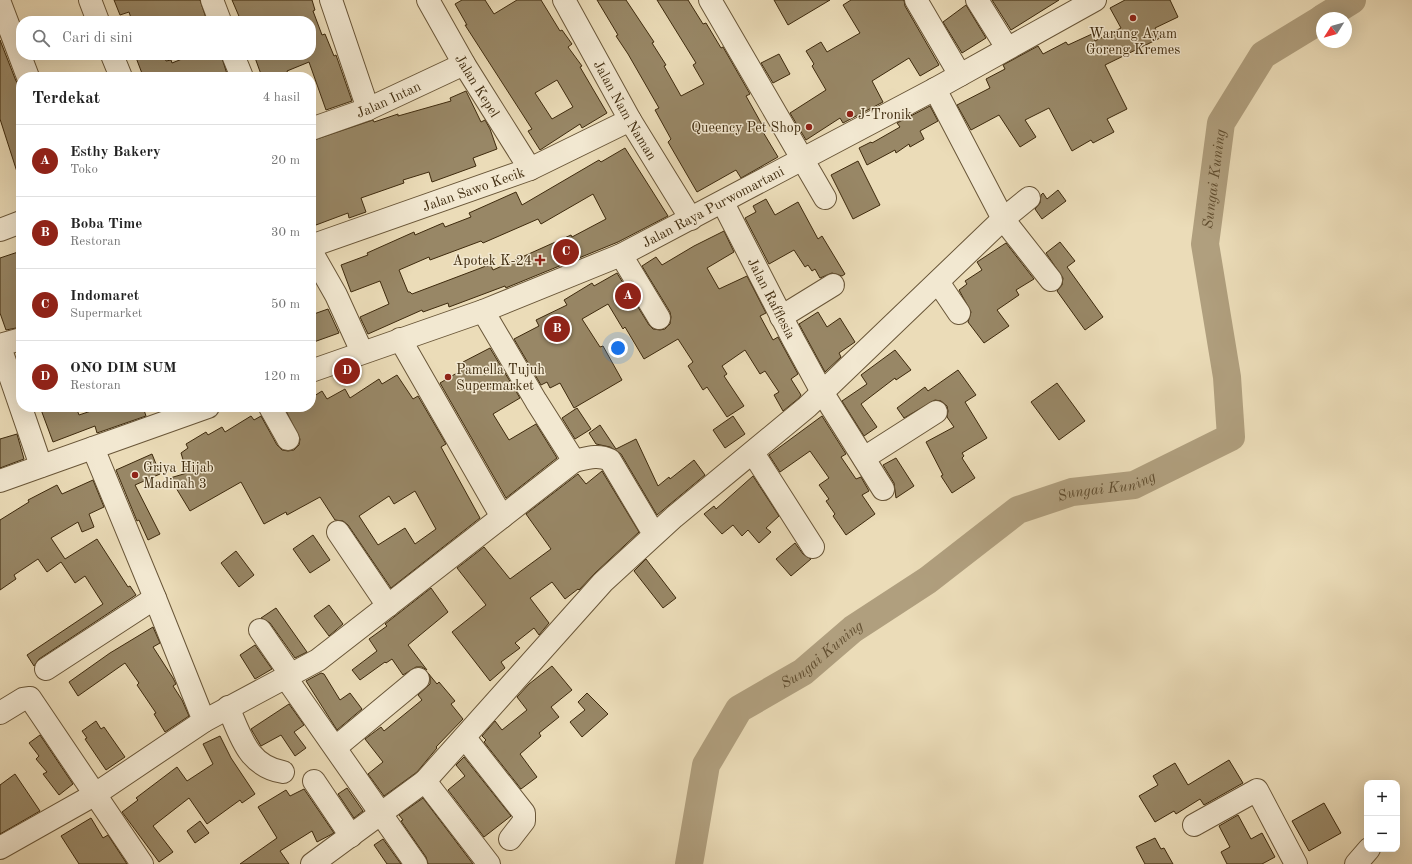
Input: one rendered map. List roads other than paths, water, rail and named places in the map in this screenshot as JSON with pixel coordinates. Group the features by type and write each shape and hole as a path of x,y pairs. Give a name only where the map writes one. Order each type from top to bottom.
{"street":[{"path":"90,0 96,16"},
{"path":"212,0 218,16"},
{"path":"331,0 368,108"},
{"name":"Jalan Kepel","path":"428,0 464,64 530,169"},
{"name":"Jalan Nam Naman","path":"564,0 630,120 691,219"},
{"path":"710,0 825,198"},
{"path":"916,0 960,74"},
{"path":"977,0 1007,48"},
{"name":"Jalan Raya Purwomartani","path":"316,368 483,311 621,255 723,203 935,89 1007,48 1068,7 1095,0"},
{"path":"0,3 16,45"},
{"path":"22,60 26,72"},
{"path":"114,60 119,72"},
{"path":"235,60 240,72"},
{"name":"Jalan Intan","path":"316,127 368,108 464,64"},
{"path":"935,89 1003,219 1051,280"},
{"name":"Jalan Sawo Kecik","path":"316,244 530,169 630,120"},
{"path":"312,864 425,781 603,582 654,534 753,453 822,392 1003,219 1029,198"},
{"name":"Jalan Rafflesia","path":"723,203 822,392 883,488"},
{"path":"0,230 16,224"},
{"path":"621,255 659,318"},
{"path":"316,260 336,295 362,352"},
{"path":"938,282 959,312"},
{"path":"782,317 833,285"},
{"path":"483,311 536,402 574,461"},
{"path":"400,339 502,517"},
{"path":"16,341 0,346 16,393"},
{"path":"23,412 41,466"},
{"path":"0,481 194,412"},
{"path":"273,412 288,439"},
{"path":"864,458 936,412"},
{"path":"93,448 156,598 204,721"},
{"path":"753,453 813,547"},
{"path":"0,848 94,795 204,721 228,707 289,677 318,660 574,461 594,457 604,457 610,460 654,534"},
{"path":"338,532 388,606"},
{"path":"46,669 156,598"},
{"path":"260,630 289,677 416,864"},
{"path":"336,747 418,679"},
{"path":"0,713 23,699 30,698 142,864"},
{"path":"228,707 247,748 254,758 267,768 283,772"},
{"path":"465,738 524,814 524,820 510,838"},
{"path":"314,781 351,836"},
{"path":"425,781 489,864"},
{"path":"1194,826 1257,790 1296,864"},
{"path":"1356,864 1366,852"}],"waterway":[{"name":"Sungai Kuning","path":"1333,12 1352,0"},
{"name":"Sungai Kuning","path":"689,864 706,765 739,709 803,672 853,629 928,580 1018,510 1072,492 1134,485 1231,437 1227,377 1205,244 1221,123 1263,55 1316,23"}],"place":[{"name":"Warung Ayam Goreng Kremes","path":"1133,18"},
{"name":"J-Tronik","path":"850,114"},
{"name":"Queency Pet Shop","path":"809,127"},
{"name":"Indomaret","path":"566,252"},
{"name":"Apotek K-24","path":"540,260"},
{"name":"Esthy Bakery","path":"628,296"},
{"name":"Boba Time","path":"557,329"},
{"name":"ONO DIM SUM","path":"347,371"},
{"name":"Pamella Tujuh Supermarket","path":"448,377"},
{"name":"Griya Hijab Madinah 3","path":"135,475"}]}
